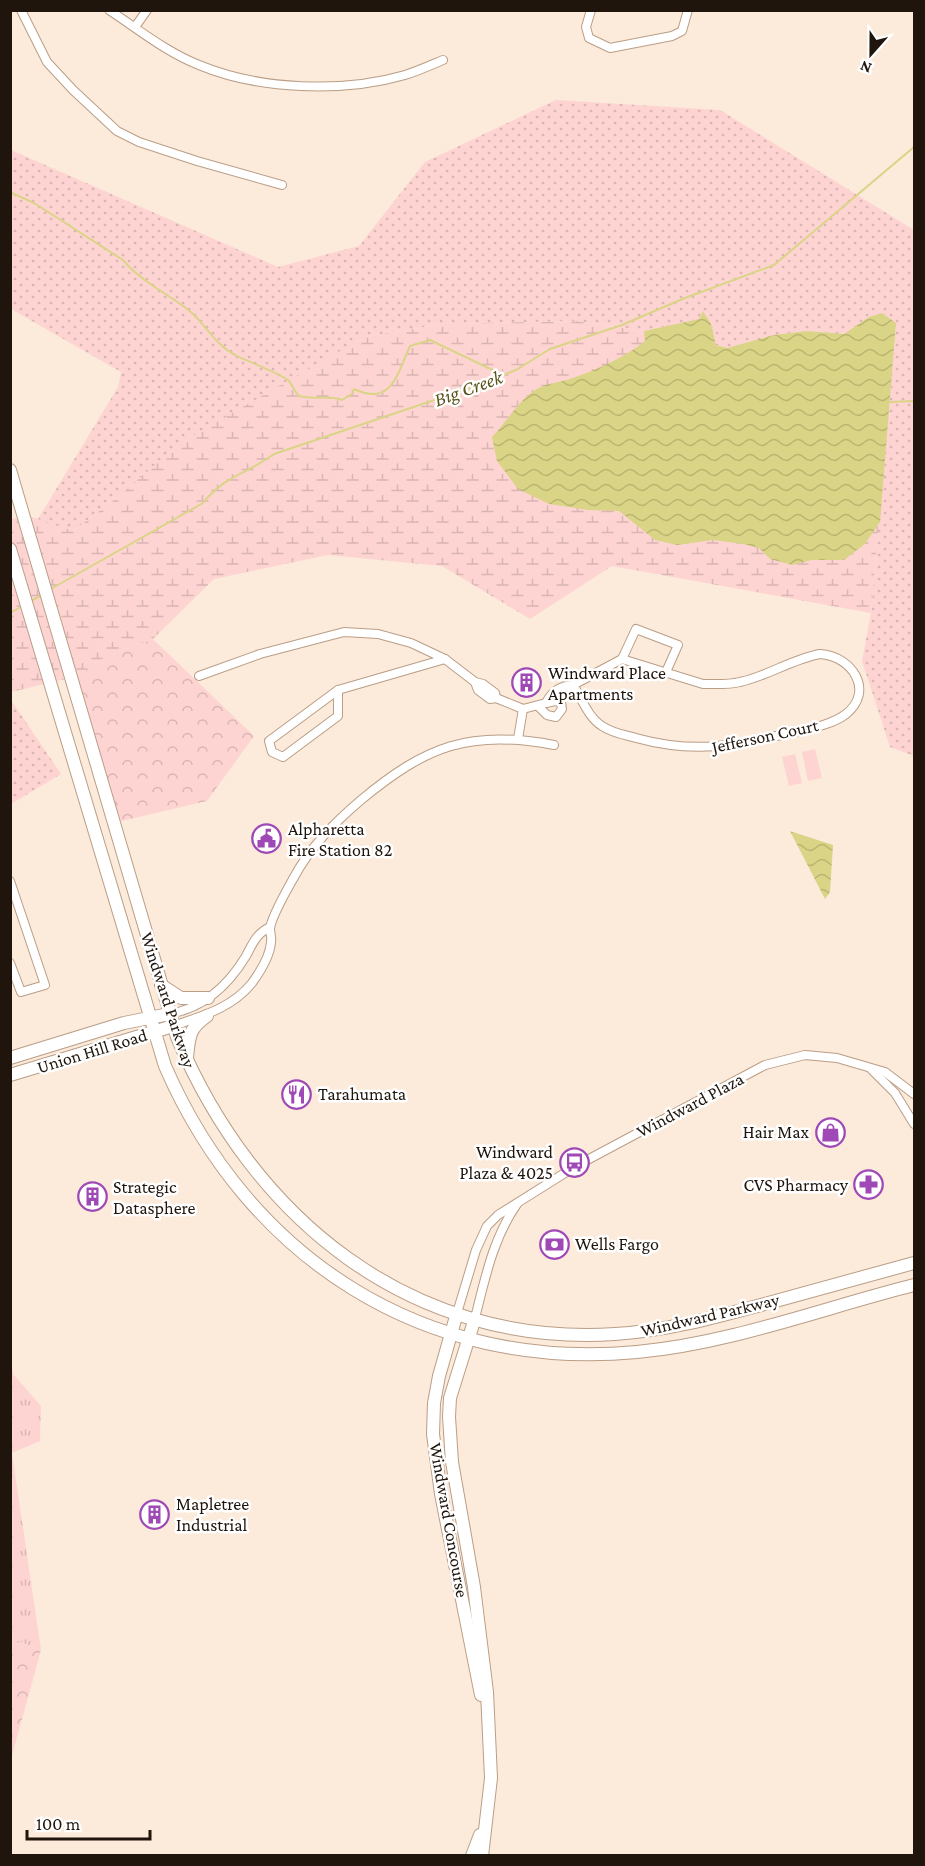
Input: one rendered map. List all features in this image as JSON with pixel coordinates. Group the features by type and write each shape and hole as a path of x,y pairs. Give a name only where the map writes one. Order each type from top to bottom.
{"main road":[{"name":"Windward Parkway","path":"10,470 171,1020 187,1062 217,1118 235,1145 310,1231 340,1255 393,1286 457,1313 522,1329 568,1334 613,1335 704,1320 915,1263"},
{"name":"Windward Parkway","path":"10,549 153,1032 178,1097 197,1133 224,1172 274,1227 348,1286 380,1304 451,1334 523,1352 547,1354 638,1352 753,1331 915,1285"},
{"path":"161,985 181,998 208,998"},
{"path":"187,1062 190,1032 194,1025 207,1016"},
{"name":"Union Hill Road","path":"16,1056 149,1018 171,1020"},
{"name":"Union Hill Road","path":"10,1076 153,1032 171,1020"},
{"path":"16,1056 29,1070"},
{"name":"Windward Concourse","path":"457,1313 439,1376 434,1403 433,1434 441,1494 490,1728"},
{"name":"Windward Plaza","path":"469,1339 475,1318"},
{"name":"Windward Concourse","path":"469,1339 450,1398 449,1417 452,1462 486,1675 490,1728 492,1767 482,1856"},
{"name":"Windward Concourse","path":"472,1856 487,1814"}],"street":[{"path":"21,10 47,62 117,131 138,142 282,185"},
{"path":"109,10 199,66 275,84 336,86 384,80 407,75 443,60"},
{"path":"135,27 147,10"},
{"path":"591,10 586,27 590,38 610,48 672,36 682,30 688,10"},
{"path":"199,676 260,654 344,632 378,634 411,643 445,659 475,682 490,699 496,698 523,709 542,704 622,659 636,629 678,645 666,672"},
{"name":"Jefferson Court","path":"573,685 595,722 604,728 646,741 690,748 726,747 815,728 844,716 854,707 858,697 859,684 851,666 830,655 802,657 737,683 703,684 622,659"},
{"path":"338,690 338,716 283,757 272,752 269,741 338,690 445,659"},
{"path":"542,704 547,716 556,717 562,709 558,694"},
{"path":"518,739 523,709"},
{"path":"171,1020 207,1016 236,999 251,984 270,949 270,927 298,870 316,842 383,782 416,759 452,745 474,740 518,739 554,745"},
{"path":"10,963 21,992 45,985 11,880"},
{"path":"171,1020 208,998 228,982 257,935 270,927"},
{"name":"Windward Plaza","path":"457,1313 476,1250 487,1226 522,1198 765,1065 805,1055 837,1058 892,1076 915,1094"},
{"name":"Windward Plaza","path":"868,1067 895,1093 915,1124"},
{"name":"Windward Plaza","path":"475,1318 497,1242 505,1224 522,1198"}],"green space":[{"path":"556,100 720,110 914,230 914,756 890,747 862,661 871,613 896,323 869,317 844,334 807,331 774,335 727,348 716,345 711,324 699,319 644,331 576,321 444,324 364,337 123,493 73,531 11,618 38,519 118,387 121,372 11,309 11,150 278,267 359,246 425,162"},
{"path":"703,311 711,324 716,345 727,348 774,335 807,331 844,334 869,317 882,313 896,323 871,613 612,566 530,619 442,566 328,555 214,579 153,639 105,657 74,677 11,692 11,519 29,516 73,531 123,493 177,445 364,337 444,324 576,321 644,331 699,319"},
{"path":"153,639 254,736 207,801 113,823 74,677 105,657"},
{"path":"11,700 61,774 10,804"},
{"path":"815,749 822,778 808,781 802,752"},
{"path":"795,754 802,783 789,786 782,757"},
{"path":"10,1355 13,1374 41,1406 40,1441 12,1453 41,1650 11,1638"},
{"path":"11,1638 41,1650 11,1759"}],"water":[{"path":"703,311 711,324 716,345 727,348 774,335 807,331 844,334 869,317 882,313 896,323 880,522 865,544 844,560 812,560 792,565 770,559 759,548 743,544 713,540 677,545 655,540 619,511 588,510 549,504 518,489 497,461 492,437 522,401 535,390 609,363 645,341 644,331 699,319"},
{"path":"790,831 833,845 830,892 825,899"}],"waterway":[{"name":"Big Creek","path":"49,590 203,503 228,480 274,454 473,387 516,370 550,349 622,325 685,298 774,265 914,147"},
{"path":"10,192 34,203 123,260 147,282 184,306 229,351 286,378 299,396 342,400 352,394 354,389 377,394 385,391 397,377 410,346 430,340 503,375"},
{"path":"890,402 914,401"},
{"name":"Big Creek","path":"31,601 42,595"},
{"name":"Big Creek","path":"10,613 24,605"}],"place":[{"name":"Windward Place Apartments","path":"527,683"},
{"name":"Alpharetta Fire Station 82","path":"267,839"},
{"name":"Tarahumata","path":"297,1094"},
{"name":"Hair Max","path":"830,1132"},
{"name":"Windward Plaza & 4025","path":"574,1162"},
{"name":"CVS Pharmacy","path":"869,1185"},
{"name":"Strategic Datasphere","path":"92,1197"},
{"name":"Wells Fargo","path":"554,1244"},
{"name":"Mapletree Industrial","path":"155,1514"}]}
